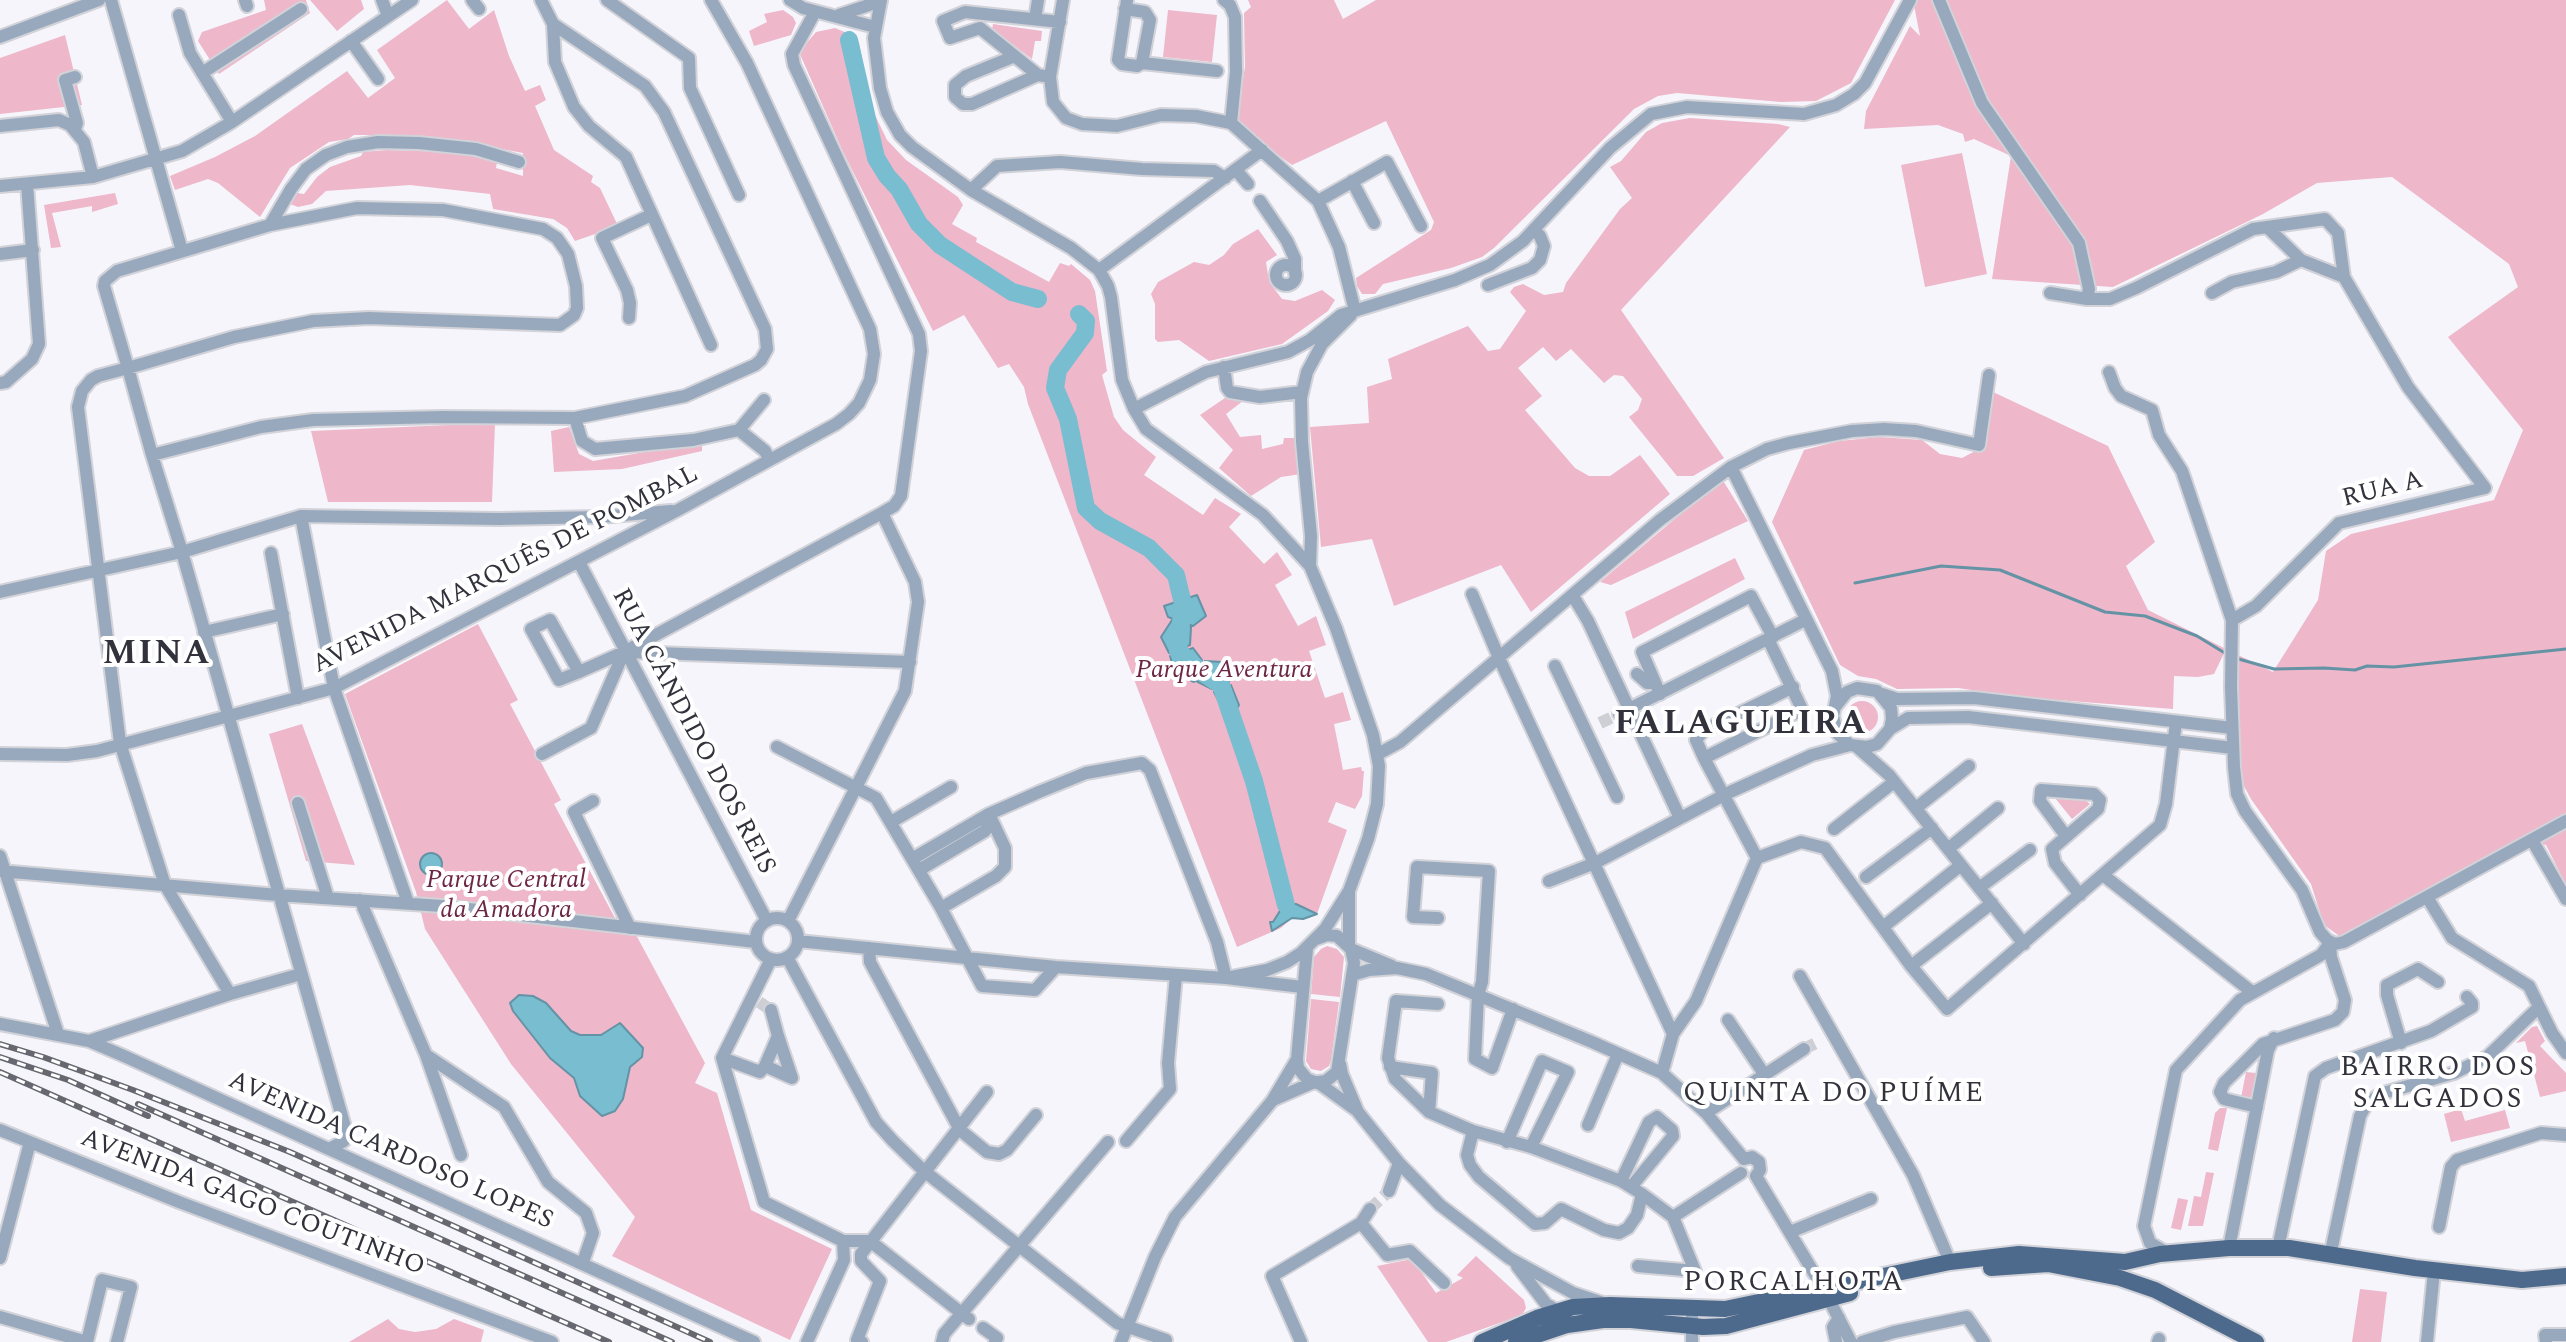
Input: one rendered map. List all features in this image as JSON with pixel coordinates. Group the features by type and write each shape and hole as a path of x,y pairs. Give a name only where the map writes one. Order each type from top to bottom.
{"main road":[{"path":"1482,1342 1579,1323 1631,1320 1712,1327 1743,1323 1827,1295 1950,1262 2019,1254 2125,1262 2167,1253 2278,1248 2434,1271 2522,1280 2566,1276"},
{"path":"2137,1284 2140,1267 2147,1257"},
{"path":"1827,1295 1924,1277 2048,1264 2137,1284 2256,1342"},
{"path":"1529,1334 1557,1311 1610,1305 1692,1326"}],"street":[{"path":"0,37 99,0"},
{"path":"111,0 182,251"},
{"path":"382,0 388,16"},
{"path":"0,186 93,177 182,151 232,122 412,0"},
{"path":"541,0 553,24 555,62 574,107 589,126 626,157 711,345"},
{"path":"607,0 689,58 690,88 739,195"},
{"name":"AVENIDA MARQUÊS DE POMBAL","path":"0,754 67,755 334,688 678,510 836,424 859,403 870,380 874,347 865,315 747,63 711,0"},
{"path":"790,0 815,12 838,15 875,27"},
{"path":"838,15 881,0"},
{"path":"881,0 874,50 880,88 891,122 912,147 971,190 1071,248 1099,270 1108,286 1122,380 1146,429 1263,515 1310,566 1336,628 1378,754 1374,821 1349,891 1325,929 1295,958 1278,967 1226,978"},
{"path":"1035,19 1038,0"},
{"path":"1063,0 1060,22 1044,76 1053,102 1066,118 1082,124 1117,126 1161,115 1196,116 1231,123 1318,201 1339,247 1355,311"},
{"path":"1224,0 1235,17 1236,72 1231,123"},
{"path":"1134,409 1185,381 1224,367 1314,345 1355,311 1480,271 1512,250 1534,230 1610,148 1651,114 1687,107 1804,114 1826,110 1845,101 1865,83 1910,0"},
{"path":"1939,0 1982,103 2079,243 2089,289 2087,299"},
{"path":"1142,63 1150,20 1145,12 1126,5 1118,60 1122,64 1137,66 1142,63 1217,71"},
{"path":"202,73 301,9"},
{"path":"579,672 550,620 531,629 559,680 579,672 624,652 882,513 894,506 901,496 921,351 919,334 794,65 792,54 815,12"},
{"path":"1044,76 980,28 950,38 943,21 965,12 1060,22"},
{"path":"179,15 190,53 232,122"},
{"path":"152,455 261,427 313,420 575,418 675,399 726,379 761,360 767,349 765,329 657,100 645,86 553,24"},
{"path":"351,41 378,79"},
{"path":"1015,56 966,76 955,85 955,97 963,104 972,104 1044,76"},
{"path":"75,77 65,80 77,123 75,129"},
{"path":"0,126 59,120 75,129 84,142 93,177"},
{"path":"270,225 306,169 326,155 347,147 378,142 419,143 476,149 519,162"},
{"path":"1099,270 1262,150"},
{"path":"971,190 997,166 1060,162 1214,171 1230,174 1248,184"},
{"path":"1318,201 1387,162 1421,226"},
{"path":"1352,181 1374,223"},
{"path":"0,383 6,382 32,359 39,344 27,184"},
{"path":"1260,201 1287,241 1295,259 1295,273"},
{"path":"230,994 165,885 120,743 79,400 82,391 91,380 128,368 234,337 313,321 369,318 549,326 569,321 577,308 576,286 568,254 557,238 543,229 470,214 408,207 357,208 270,225 117,271 105,281 104,286 128,368 152,455 182,552 345,1127 344,1141 331,1148"},
{"path":"629,318 627,290 602,238 651,215"},
{"path":"2050,293 2110,299 2253,229 2267,227 2325,219 2338,233 2344,277 2301,260 2267,227"},
{"path":"1488,285 1532,268 1540,260 1544,246 1534,230"},
{"path":"0,254 33,250"},
{"path":"2212,293 2232,282 2276,272 2301,260"},
{"name":"RUA A","path":"2232,620 2256,606 2339,523 2485,488 2408,387 2344,277"},
{"path":"1310,566 1302,392 1314,345"},
{"path":"1224,367 1230,392 1260,397 1302,392"},
{"path":"2109,372 2121,396 2152,410 2159,435 2182,471 2232,620 2232,728 2235,784 2240,803 2302,890 2320,932 2328,942 2345,1000 2343,1012 2335,1020 2274,1038 2257,1049 2224,1083 2221,1096 2228,1101 2257,1107"},
{"path":"1378,754 1400,742 1660,520 1731,467 1767,449 1789,443 1868,430 1916,431 1979,445 1989,375"},
{"path":"575,418 582,441 595,449 693,440 739,430 764,400"},
{"path":"739,430 765,451 769,459"},
{"path":"1731,467 1832,671 1837,696 1830,736 1812,755"},
{"path":"0,592 182,552 301,516 542,518 600,517 678,510"},
{"path":"788,921 905,691 918,595 915,582 882,513"},
{"path":"301,516 334,688 408,903"},
{"path":"271,553 298,698"},
{"name":"RUA CÂNDIDO DOS REIS","path":"579,562 767,921"},
{"path":"1472,594 1673,1034"},
{"path":"1573,596 1588,621 1624,712 1680,818"},
{"path":"1658,688 1642,652 1751,596 1801,707 1795,713 1704,758"},
{"path":"204,632 283,614"},
{"path":"1624,712 1658,688 1805,620"},
{"path":"624,652 910,662"},
{"path":"542,754 591,728 624,652"},
{"path":"1555,666 1617,797"},
{"path":"1832,671 1853,685 1897,699 1954,697 2002,701 2232,728"},
{"path":"1637,674 1658,688"},
{"path":"1757,858 1696,740 1703,731 1793,687"},
{"path":"1891,778 1884,751 1892,719 1891,708 1872,690 1847,692 1834,711 1837,733 1891,778 2024,944"},
{"path":"1999,720 2002,701"},
{"path":"1549,881 1595,863 1723,795 1812,755 1877,744 1902,720 1913,717 1958,716 2233,748"},
{"path":"1662,1073 1673,1034 1696,1001 1757,858 1801,842 1825,848 1911,966 1947,1009 2156,830 2163,820 2176,722"},
{"path":"1586,730 1600,723"},
{"path":"777,747 876,798 941,908 982,986 1035,990 1056,967"},
{"path":"915,864 989,814 1086,773 1139,762 1145,764 1211,928 1226,978"},
{"path":"1916,808 1969,766"},
{"path":"1834,829 1891,778"},
{"path":"891,822 951,787"},
{"path":"2066,836 2040,801 2041,790 2094,794 2100,800 2098,809 2052,849 2053,858 2080,895"},
{"path":"593,801 574,812 630,928"},
{"path":"298,803 328,898"},
{"path":"1948,849 1998,808"},
{"path":"941,908 996,876 1005,867 1005,848 989,814"},
{"path":"2328,942 2344,942 2566,821"},
{"path":"1866,877 1932,828"},
{"path":"2532,840 2566,899"},
{"path":"1979,888 2030,850"},
{"path":"0,856 2,872 58,1034"},
{"path":"1883,927 1961,865"},
{"path":"1438,918 1413,917 1417,867 1489,871 1475,1059 1492,1068 1513,1009"},
{"path":"2,872 408,903 756,942"},
{"path":"2103,875 2252,992"},
{"path":"1272,1101 1316,1082 1326,1081 1334,1076 1340,1064 1354,958 1350,946 1349,891"},
{"path":"2427,897 2449,935 2525,982 2566,1053"},
{"path":"360,900 426,1055 461,1155"},
{"path":"1911,966 1992,903"},
{"path":"778,918 788,921 796,930 798,941 793,953 771,959 761,953 756,942 758,930 767,921 778,918"},
{"path":"1579,1323 1541,1298 1524,1272 1509,1258 1449,1213 1399,1163 1358,1112 1300,1073 1297,1059 1305,953 1312,942 1322,936 1341,938 1350,946 1397,968 1426,974 1662,1073 1706,1113 1744,1159"},
{"path":"798,941 1056,967 1226,978 1302,987"},
{"path":"2167,1253 2150,1243 2144,1226 2176,1070 2240,1000 2321,955 2328,942"},
{"path":"869,948 870,962 960,1130 987,1152 999,1154 1007,1150 1036,1115"},
{"path":"787,957 876,1122 924,1171 1117,1323 1166,1340"},
{"path":"771,959 756,1000 722,1058 764,1202 843,1241 870,1241 966,1316"},
{"path":"1352,975 1397,968"},
{"path":"2401,1043 2387,985 2418,969 2438,982"},
{"path":"89,1041 301,974"},
{"path":"1126,1141 1170,1089 1168,1063 1176,975"},
{"path":"1800,976 1913,1175 1950,1262"},
{"path":"2278,1248 2315,1076 2326,1068 2431,1031 2472,1007 2467,997"},
{"path":"1438,1004 1396,1001 1388,1058 1395,1079 1429,1112 1473,1131 1531,1147 1632,1187 1673,1217 1695,1271 1638,1266"},
{"path":"765,1066 792,1078 771,1010"},
{"path":"2330,1256 2360,1116 2366,1105 2380,1094 2454,1073 2487,1057 2541,1012"},
{"path":"1728,1020 1764,1074"},
{"name":"AVENIDA CARDOSO LOPES","path":"0,1024 89,1041 754,1342"},
{"path":"1820,1041 1833,1032"},
{"path":"722,1058 760,1072 778,1036"},
{"path":"2229,1248 2268,1050 2274,1038"},
{"path":"1706,1113 1804,1049"},
{"path":"1588,1125 1618,1054"},
{"path":"426,1055 504,1107 548,1182 586,1213 593,1233 583,1262"},
{"path":"1121,1342 1155,1257 1175,1217 1272,1101 1297,1059"},
{"path":"1507,1142 1542,1061 1568,1072 1531,1147"},
{"path":"1340,1064 1358,1112"},
{"path":"1390,1067 1432,1073 1429,1112"},
{"path":"862,1342 857,1340 880,1281 861,1261 861,1254 987,1092"},
{"path":"1473,1131 1467,1155 1470,1165 1479,1177 1535,1224 1545,1223 1561,1209 1604,1230 1619,1233 1628,1228 1637,1215 1632,1187 1649,1122 1657,1117 1672,1130 1673,1136 1632,1187"},
{"name":"AVENIDA GAGO COUTINHO","path":"0,1130 179,1202 552,1342"},
{"path":"2439,1227 2451,1167 2457,1160 2541,1133 2566,1135"},
{"path":"0,1258 30,1142"},
{"path":"942,1342 944,1334 966,1316 1019,1245 1108,1142"},
{"path":"1752,1157 1759,1162 1760,1170 1756,1176 1747,1178 1741,1173 1739,1165 1744,1159 1752,1157"},
{"path":"1389,1191 1399,1163"},
{"path":"1673,1217 1741,1173"},
{"path":"1756,1176 1827,1295 1851,1342"},
{"path":"1790,1232 1871,1199"},
{"path":"1301,1342 1272,1276 1361,1223 1370,1209"},
{"path":"1361,1223 1387,1255 1410,1251 1444,1283"},
{"path":"807,1342 844,1260 843,1241"},
{"path":"1509,1258 1573,1293 1610,1305"},
{"path":"841,1267 861,1261"},
{"path":"2427,1342 2434,1271"},
{"path":"1550,1279 1560,1297 1557,1311"},
{"path":"0,1317 87,1342 102,1280 131,1287 117,1342"},
{"path":"1529,1334 1541,1312 1541,1298"},
{"path":"1862,1342 1967,1317 1984,1342"},
{"path":"1836,1342 1833,1327 1839,1318"},
{"path":"983,1328 997,1338 995,1342"},
{"path":"1894,1332 1908,1342"},
{"path":"2546,1342 2545,1335 2566,1335"}],"green space":[{"path":"264,0 306,0 310,13 219,74 198,41 202,32 266,10"},
{"path":"310,0 361,0 364,9 337,31"},
{"path":"447,0 469,29 494,10 509,56 525,91 540,85 546,100 535,106 554,150 593,176 591,182 600,188 618,226 575,241 567,228 553,219 493,209 490,194 410,185 326,191 312,204 298,207 290,204 297,193 304,194 317,177 330,167 361,156 363,152 453,152 497,162 496,168 523,176 523,153 450,139 403,135 354,135 329,142 290,168 260,217 218,183 208,179 175,190 170,176 255,136 347,71 368,98 395,78 377,50"},
{"path":"1248,0 1334,0 1343,19 1376,0 1895,0 1851,83 1816,101 1781,102 1677,93 1658,96 1634,109 1482,257 1451,268 1383,284 1375,294 1362,294 1356,278 1431,230 1434,222 1386,121 1292,165 1241,128 1237,117 1245,67 1244,13 1251,7"},
{"path":"1913,0 2566,0 2566,885 2546,845 2523,838 2345,940 2324,925 2311,884 2251,799 2238,775 2236,654 2273,672 2318,600 2326,551 2351,534 2494,500 2523,430 2448,337 2518,287 2509,264 2392,177 2317,183 2263,214 2113,287 1992,279 2011,156 1974,139 1965,142 1963,134 1938,125 1864,129 1866,111 1910,26 1920,36"},
{"path":"783,10 796,23 791,35 754,46 749,31 767,22 764,14"},
{"path":"1168,10 1217,15 1212,62 1163,57"},
{"path":"993,24 1042,31 1041,41 1035,41 1032,59 992,29"},
{"name":"Parque Aventura","path":"835,28 852,35 859,43 872,109 887,140 906,160 958,197 963,205 952,224 977,238 976,242 1049,282 1060,263 1071,264 1090,280 1095,291 1107,371 1102,375 1114,417 1123,430 1156,457 1144,475 1203,515 1215,498 1241,514 1229,527 1264,564 1277,552 1292,575 1275,585 1298,626 1316,616 1326,645 1309,651 1325,698 1343,692 1351,720 1334,724 1343,770 1361,767 1364,771 1362,796 1355,809 1336,802 1328,822 1347,830 1317,914 1303,919 1292,918 1281,928 1237,947 1024,387 1009,364 998,368 964,315 933,331 844,154 799,52 816,32"},
{"path":"65,35 82,105 0,114 0,58"},
{"path":"1690,118 1790,127 1621,310 1724,458 1693,476 1677,476 1629,417 1638,410 1642,399 1623,376 1614,375 1604,383 1571,349 1556,361 1543,347 1518,368 1542,396 1525,410 1575,468 1589,476 1610,476 1640,455 1670,494 1531,612 1501,565 1394,606 1372,539 1321,547 1310,427 1369,423 1367,387 1392,379 1388,359 1468,326 1488,351 1500,349 1526,311 1510,292 1514,287 1523,284 1544,295 1563,292 1566,283 1620,209 1632,198 1610,167 1621,161 1646,132 1662,123"},
{"path":"1962,153 1987,274 1925,287 1901,165"},
{"path":"115,193 118,204 92,212 92,206 52,213 61,247 51,248 44,205"},
{"path":"1258,229 1277,255 1266,262 1270,283 1282,299 1295,301 1322,290 1335,300 1328,311 1282,344 1209,361 1179,340 1158,342 1155,339 1155,304 1151,294 1158,282 1194,262 1209,265 1233,244"},
{"path":"1993,392 2108,446 2155,542 2126,566 2148,610 2226,649 2214,674 2174,676 2173,709 2019,697 1958,688 1897,689 1876,679 1858,676 1840,665 1772,522 1804,450 1839,441 1879,437 1922,440 1940,454 1962,458 1983,447"},
{"path":"1225,398 1243,401 1226,414 1240,437 1261,435 1262,449 1283,444 1284,438 1296,438 1301,474 1281,477 1251,496 1219,468 1233,450 1200,415"},
{"path":"495,423 492,502 328,502 311,431"},
{"path":"569,427 579,454 593,461 702,442 702,451 622,469 554,472 551,431"},
{"path":"1722,479 1748,521 1611,585 1600,582"},
{"path":"1735,558 1745,579 1633,639 1625,612"},
{"name":"Parque Central da Amadora","path":"478,624 518,700 510,704 561,800 554,804 623,933 635,933 705,1063 695,1083 717,1093 751,1210 832,1249 790,1340 612,1256 635,1217 511,1064 425,929 416,892 345,694"},
{"path":"1862,701 1873,706 1878,717 1873,728 1862,733 1851,728 1846,717 1851,706"},
{"path":"302,724 355,865 306,861 269,734"},
{"path":"2055,798 2085,800 2090,804 2072,819"},
{"path":"1327,946 1337,949 1344,957 1340,997 1311,994 1314,957"},
{"path":"1311,999 1339,1002 1331,1060 1329,1066 1321,1071 1311,1069 1306,1061"},
{"path":"2537,1026 2545,1041 2540,1046 2566,1073 2566,1091 2540,1097 2525,1041 2516,1043"},
{"path":"2246,1072 2256,1073 2252,1096 2248,1099 2241,1098"},
{"path":"2220,1108 2227,1108 2218,1151 2208,1149 2215,1113"},
{"path":"2461,1109 2465,1121 2505,1110 2510,1128 2451,1142 2444,1114"},
{"path":"2206,1172 2214,1173 2203,1226 2188,1226 2194,1196 2201,1197"},
{"path":"2178,1198 2188,1200 2181,1230 2171,1228"},
{"path":"1476,1256 1524,1300 1526,1308 1522,1315 1446,1342 1428,1342 1377,1266 1412,1259 1436,1293 1463,1278 1457,1275"},
{"path":"2360,1289 2387,1292 2381,1342 2352,1342"},
{"path":"388,1319 399,1329 415,1332 436,1329 454,1319 484,1330 481,1342 349,1342"}],"water":[{"path":"1197,595 1206,616 1193,626 1168,617 1164,606"},
{"path":"1172,620 1191,627 1190,645 1169,653 1161,637"},
{"path":"1193,648 1202,660 1194,682 1175,673 1170,656"},
{"path":"1205,661 1222,662 1229,682 1212,689 1196,681"},
{"path":"1231,685 1239,705 1236,710 1225,713 1214,692"},
{"path":"431,853 439,856 442,864 439,872 431,875 423,872 420,864 423,856"},
{"path":"1290,904 1317,914 1303,919 1292,918 1272,931 1270,922 1283,906"},
{"path":"519,995 533,996 546,1003 571,1031 580,1035 601,1035 620,1023 643,1048 642,1057 630,1067 623,1099 615,1111 602,1116 580,1096 574,1078 550,1058 513,1011 510,1003"}],"waterway":[{"path":"849,40 876,158 919,224 940,245 1012,292 1038,299"},
{"path":"1079,314 1086,321 1085,333 1058,370 1055,388 1068,419 1086,508 1100,521 1149,548 1176,575 1183,604 1178,651 1221,685 1254,781 1286,905"},
{"path":"1855,583 1941,566 2000,570 2105,612 2145,616 2197,636 2228,655"},
{"path":"2235,658 2274,669 2355,670 2367,666 2394,667 2566,649"}],"tunnel":[{"path":"1600,723 1619,714"},
{"path":"759,1002 771,1010"},
{"path":"1804,1049 1820,1041"},
{"path":"1370,1209 1389,1191"}],"railway":[{"path":"0,1044 133,1090 290,1152 710,1342"},
{"path":"0,1057 68,1080 148,1116"},
{"path":"0,1072 609,1342"},
{"path":"138,1104 672,1342"}],"district":[{"name":"MINA","path":"157,656"},
{"name":"FALAGUEIRA","path":"1741,726"},
{"name":"BAIRRO DOS SALGADOS","path":"2438,1086"},
{"name":"QUINTA DO PUÍME","path":"1834,1096"},
{"name":"PORCALHOTA","path":"1794,1285"}]}
